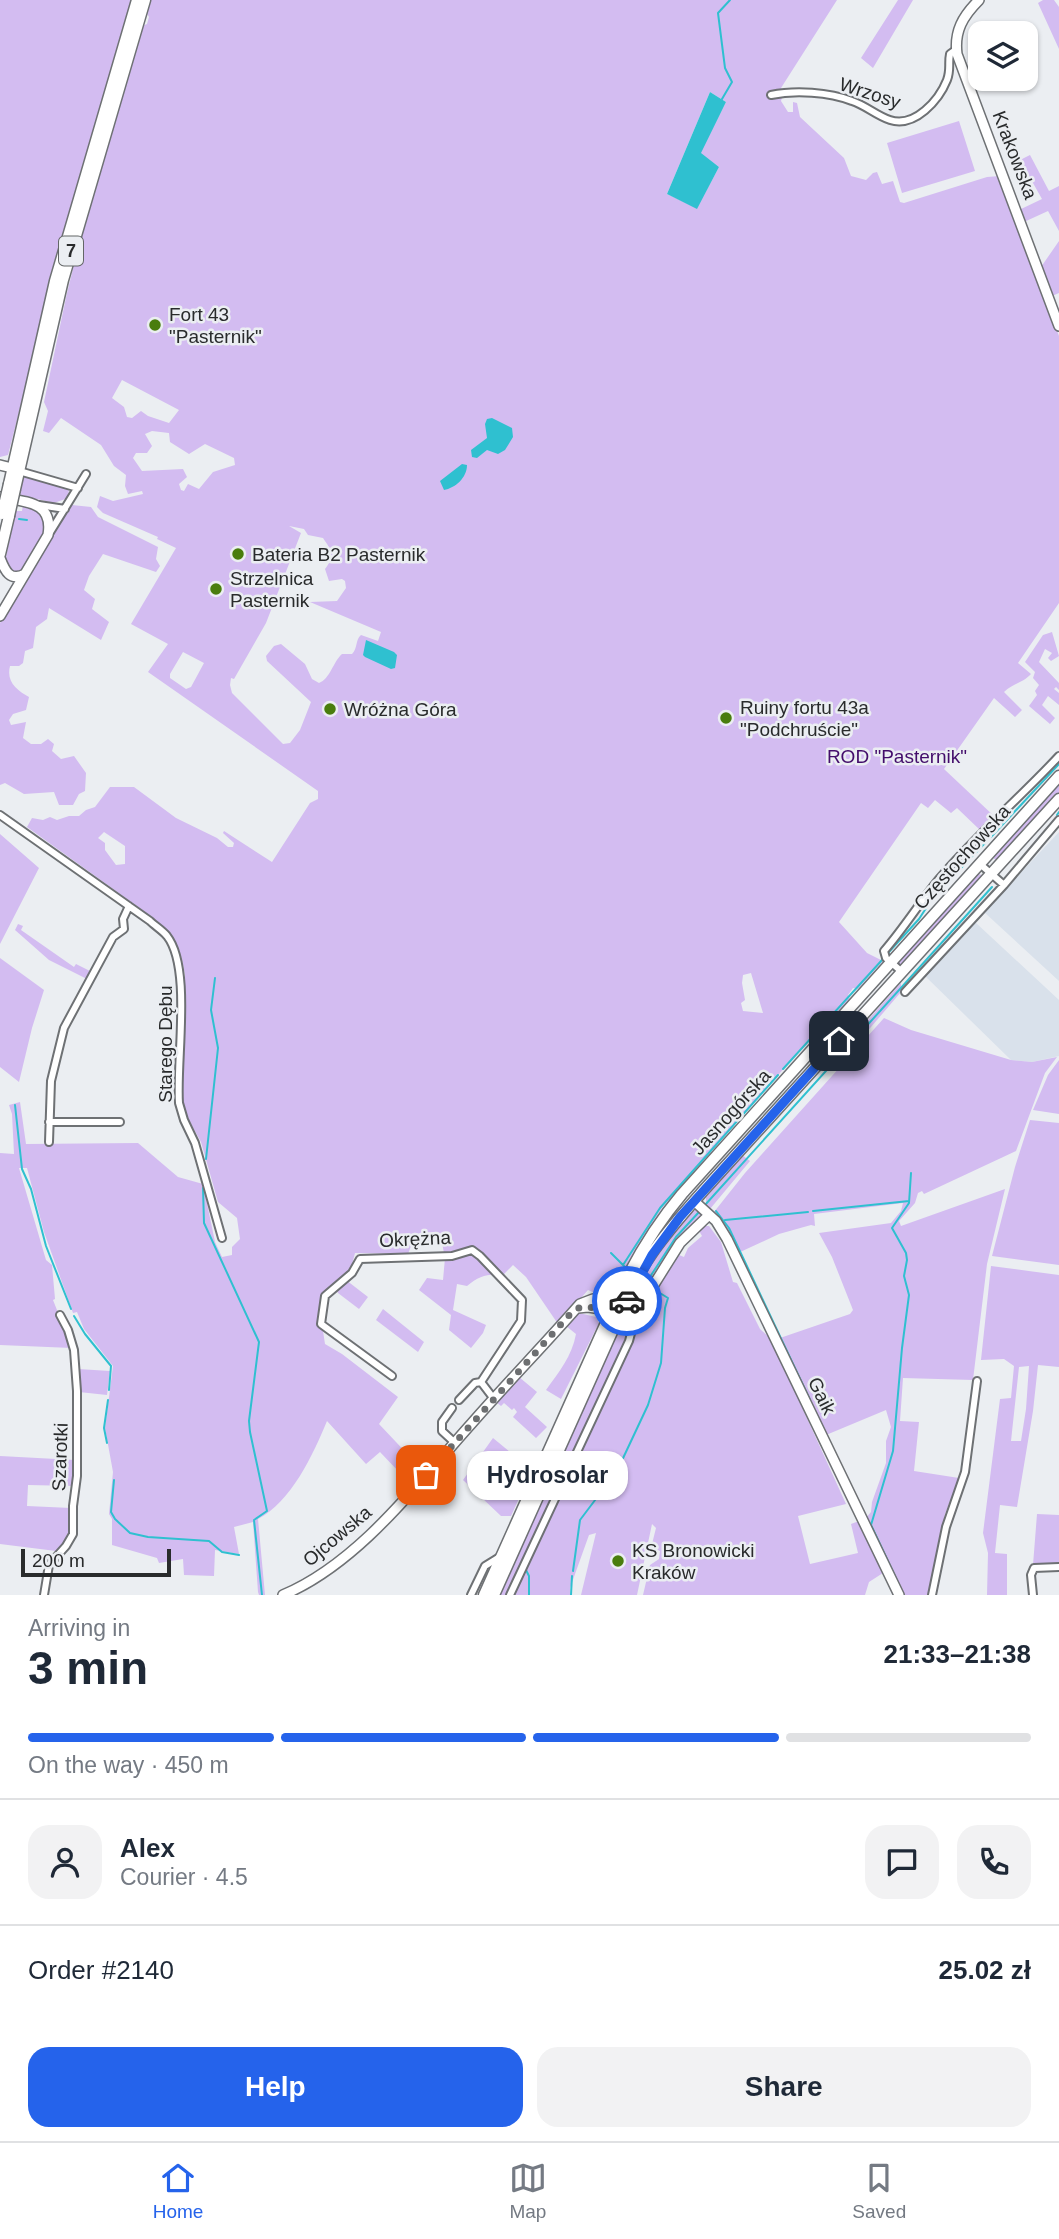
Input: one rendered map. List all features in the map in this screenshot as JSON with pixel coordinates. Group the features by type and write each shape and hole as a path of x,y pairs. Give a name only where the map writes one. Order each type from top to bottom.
{"main road":[{"name":"7","path":"16,470 61,257 136,0"},
{"name":"7","path":"0,556 4,518 63,281 145,0"},
{"name":"Częstochowska","path":"891,962 1059,776"},
{"name":"Częstochowska","path":"902,972 1059,799"},
{"name":"Jasnogórska","path":"494,1595 619,1309 628,1272 668,1210 891,962"},
{"name":"Jasnogórska","path":"484,1595 619,1309 652,1255 694,1201 902,972"},
{"path":"785,1078 796,1088"}],"street":[{"path":"957,49 959,27 979,0"},
{"name":"Krakowska","path":"957,49 1059,326"},
{"name":"Wrzosy","path":"771,95 807,93 845,99 888,120 902,121 914,117 936,100 950,68 949,56 957,49"},
{"path":"950,68 962,65"},
{"path":"0,465 78,488"},
{"path":"0,616 86,474"},
{"path":"0,497 65,509"},
{"path":"38,505 50,519 48,535"},
{"path":"0,556 4,569 10,576 18,577 26,573"},
{"path":"902,972 886,958 884,951 937,882 995,819 1024,794 1059,756"},
{"name":"Starego Dębu","path":"0,815 167,936 178,960 182,981 179,1103 201,1161 222,1238"},
{"path":"905,992 1004,885 1059,820"},
{"path":"980,864 1004,885"},
{"path":"49,1142 51,1081 64,1028 113,937 124,929 123,919 129,906"},
{"path":"49,1122 120,1122"},
{"name":"Gaik","path":"694,1201 709,1215 727,1239 899,1595"},
{"path":"510,1595 629,1342 634,1322 619,1309 709,1215"},
{"name":"Okrężna","path":"392,1376 321,1324 325,1296 352,1273 360,1259 452,1256 472,1250 480,1255 522,1300 523,1311 521,1321 481,1382 475,1383 459,1400"},
{"name":"Ojcowska","path":"283,1595 302,1587 359,1544 384,1521 576,1308 593,1299 619,1309"},
{"name":"Szarotki","path":"44,1595 49,1565 74,1534 73,1506 78,1476 78,1391 74,1350 60,1315"},
{"path":"932,1595 946,1527 965,1472 977,1381"},
{"path":"481,1382 494,1399"},
{"path":"452,1408 442,1422 442,1431 455,1443"},
{"path":"471,1595 485,1566 502,1554"},
{"path":"1033,1595 1031,1575 1034,1568 1059,1567"}],"shaded area":[{"path":"1059,832 1059,981 984,912"},
{"path":"975,922 1059,1000 1059,1056 1032,1062 1011,1060 925,976"}],"green space":[{"path":"0,0 133,0 51,273 8,455 0,457"},
{"name":"ROD \"Pasternik\"","path":"150,0 837,0 781,88 784,91 781,101 788,112 793,112 793,102 797,103 800,117 844,158 851,176 866,180 877,172 882,184 893,181 900,202 987,177 1000,176 1059,336 1059,603 1018,663 1031,674 1004,692 1022,710 1015,717 994,698 944,769 995,817 980,830 957,808 951,813 935,800 928,808 921,803 839,922 867,953 883,961 858,989 853,988 848,995 850,999 787,1065 662,1208 607,1293 588,1290 558,1324 526,1277 513,1265 503,1275 484,1276 467,1286 457,1284 453,1310 486,1325 471,1348 449,1330 451,1315 419,1290 427,1278 443,1280 445,1258 442,1243 420,1240 411,1246 408,1254 355,1253 350,1272 335,1283 323,1298 318,1323 323,1331 325,1344 398,1397 379,1424 413,1460 400,1473 380,1452 366,1464 327,1421 308,1462 291,1489 270,1511 258,1519 265,1595 259,1595 258,1592 253,1522 234,1527 239,1554 215,1550 214,1576 184,1575 183,1559 159,1563 157,1558 112,1545 112,1519 109,1514 113,1472 105,1428 113,1366 84,1329 77,1312 73,1313 44,1232 27,1168 19,1168 46,1260 52,1265 53,1300 72,1348 0,1345 0,1153 14,1154 9,1105 20,1102 26,1144 138,1143 178,1177 203,1184 215,1242 222,1257 232,1255 232,1247 240,1239 237,1218 218,1202 201,1142 186,1115 182,1098 185,975 182,959 172,940 152,917 27,827 32,818 43,820 50,817 57,820 79,816 95,807 110,787 134,787 176,818 217,838 228,847 233,847 234,843 224,831 272,862 310,803 318,799 318,791 148,672 168,644 131,624 176,548 157,539 158,537 103,513 97,507 100,496 113,501 143,494 142,491 128,494 125,486 126,475 114,466 101,445 61,418 49,433 43,431 48,411 44,402 67,293 140,27 147,24 149,17 146,12","holes":["710,92 726,102 700,153 719,167 697,208 667,194","122,380 179,410 169,423 141,411 132,418 127,417 124,407 112,398","152,431 169,433 170,442 189,454 205,444 234,458 235,465 213,472 199,489 188,484 184,491 179,484 187,477 183,469 142,471 133,458 136,453 147,453 152,446 145,434","289,526 304,529 308,535 323,538 331,554 325,569 329,581 345,581 346,588 337,601 310,602 381,632 378,641 361,635 352,654 342,654 326,678 319,683 312,679 305,664 281,644 274,646 266,656 267,661 311,702 300,730 290,743 283,744 232,693 230,685 231,678 234,679 266,623 301,533","183,652 204,663 191,687 186,689 170,678","104,832 125,846 125,864 116,865 105,850 105,843 98,838","751,973 763,1013 743,1011 741,1003 745,1000 743,975"]},
{"path":"898,0 913,0 873,68 861,58"},
{"path":"1054,0 1059,7 1059,49 1038,3"},
{"path":"959,121 975,171 902,193 887,143"},
{"path":"1030,155 1049,191 1059,186 1059,231 1048,211 1024,222 1019,210 1042,199 1020,160"},
{"path":"1059,241 1059,293 1052,296 1041,267"},
{"path":"22,475 69,488 68,498 54,503 20,495"},
{"path":"23,505 43,517 44,534 22,572 14,574 7,570 5,562 15,511 22,511"},
{"path":"72,505 91,507 98,517 158,547 156,559 160,566 156,572 103,554 89,576 84,590 95,599 92,609 109,622 101,640 49,608 47,619 36,627 33,648 25,651 23,663 10,666 11,681 29,697 26,710 13,714 9,720 11,725 26,722 23,738 31,744 41,744 48,739 54,744 52,751 61,759 74,756 86,773 85,791 79,794 73,805 59,805 54,792 24,794 5,783 0,785 0,623"},
{"path":"1052,632 1059,656 1051,661 1048,658 1052,653 1045,649 1039,662 1059,683 1059,690 1056,687 1054,689 1059,693 1059,705 1048,696 1042,705 1055,718 1050,724 1029,706 1037,695 1035,691 1039,685 1033,678 1035,672 1025,662 1043,635"},
{"path":"1059,782 1059,794 998,861 993,858"},
{"path":"0,834 39,868 0,944"},
{"path":"977,873 983,876 902,966 896,962"},
{"path":"18,924 23,926 21,930 74,967 76,964 90,971 87,979 49,960 15,930"},
{"path":"0,958 44,990 19,1082 0,1067"},
{"path":"901,983 901,992 865,1034 859,1030"},
{"path":"884,1018 911,1030 1011,1060 1032,1062 1057,1057 1045,1073 1016,1151 924,1194 922,1191 918,1193 915,1203 899,1221 901,1226 1005,1189 987,1264 973,1380 903,1378 900,1421 919,1422 914,1471 959,1478 945,1514 930,1595 903,1595 866,1518 871,1512 886,1463 886,1441 891,1427 886,1410 826,1435 780,1338 850,1314 853,1310 832,1257 819,1233 891,1223 901,1211 903,1203 814,1214 815,1226 779,1234 738,1253 714,1212 745,1173"},
{"path":"1059,1060 1059,1114 1033,1110 1048,1075"},
{"path":"1030,1120 1059,1123 1059,1265 992,1256"},
{"path":"742,1155 750,1161 710,1209 706,1206 706,1197"},
{"path":"699,1209 703,1213 701,1217 660,1266 637,1306 632,1309 639,1286 658,1253 680,1224"},
{"path":"709,1226 721,1242 733,1282 737,1283 760,1329 771,1339 846,1504 798,1516 810,1564 858,1553 851,1524 859,1521 883,1573 869,1582 865,1595 643,1595 650,1565 659,1559 660,1551 651,1548 656,1528 652,1524 637,1595 581,1595 596,1533 589,1535 570,1588 570,1595 512,1595 646,1308 679,1255 684,1257 688,1248 702,1236 698,1229"},
{"path":"991,1266 1059,1275 1059,1367 1038,1365 1017,1507 1000,1505 995,1553 1007,1554 1007,1595 987,1595 988,1553 983,1533 1000,1399 1011,1398 1014,1366 1004,1359 981,1360","holes":["1029,1366 1021,1441 1011,1441 1019,1367"]},
{"path":"346,1280 368,1297 359,1309 336,1289"},
{"path":"383,1309 424,1342 418,1352 376,1320"},
{"path":"579,1313 596,1317 599,1323 561,1399 546,1390 571,1350 576,1334 566,1326"},
{"path":"627,1320 632,1322 627,1340 508,1595 500,1595 621,1325"},
{"path":"78,1369 110,1371 107,1395 79,1392"},
{"path":"519,1377 537,1392 525,1407 547,1427 536,1438 513,1417 517,1412 514,1408 512,1410 504,1403 501,1406 496,1402"},
{"path":"493,1438 532,1470 511,1516 501,1516 463,1480"},
{"path":"0,1456 75,1460 74,1486 28,1485 27,1506 71,1508 70,1532 56,1551 0,1544"},
{"path":"1037,1514 1059,1515 1059,1565 1033,1565"}],"water":[{"path":"710,92 726,102 701,153 719,167 697,209 667,194"},
{"path":"492,418 512,428 513,437 505,450 498,454 487,450 477,458 472,457 471,450 487,438 485,424 487,419"},
{"path":"462,464 467,465 463,478 456,485 444,490 440,481"},
{"path":"366,640 394,652 397,655 395,668 391,669 365,657 363,655"}],"waterway":[{"path":"722,99 732,82 725,68 718,13 730,0"},
{"path":"19,519 27,520"},
{"path":"991,837 1059,764"},
{"path":"888,953 919,919 934,896 985,843"},
{"path":"705,1205 992,887"},
{"path":"783,1069 882,960"},
{"path":"206,1159 218,1048 211,1010 215,978"},
{"path":"623,1265 660,1208 778,1075"},
{"path":"15,1105 22,1169 31,1189 46,1246 71,1309"},
{"path":"899,1585 871,1525 893,1451 909,1295 904,1276 906,1253 892,1228 909,1203 911,1173"},
{"path":"203,1188 204,1223 259,1342 249,1421 267,1511 254,1520 262,1595"},
{"path":"813,1211 909,1201"},
{"path":"716,1211 729,1228 810,1400"},
{"path":"646,1283 676,1237 699,1212"},
{"path":"725,1220 808,1212"},
{"path":"611,1253 625,1267"},
{"path":"634,1307 647,1284"},
{"path":"573,1571 580,1520 617,1471 648,1405 661,1363 668,1298 655,1290"},
{"path":"74,1316 111,1366 109,1390"},
{"path":"107,1443 104,1428 108,1400"},
{"path":"114,1480 111,1512 130,1533 148,1537 209,1541 222,1552 239,1555"},
{"path":"526,1570 529,1576 529,1595"},
{"path":"571,1595 572,1576"}],"way so far":[{"path":"426,1475 576,1308 608,1310 612,1301 619,1300 625,1305 627,1301"}],"place":[{"name":"Fort 43 \"Pasternik\"","path":"155,325"},
{"name":"Bateria B2 Pasternik","path":"238,554"},
{"name":"Strzelnica Pasternik","path":"216,589"},
{"name":"Wróżna Góra","path":"330,709"},
{"name":"Ruiny fortu 43a \"Podchruście\"","path":"726,718"},
{"name":"Hydrosolar","path":"426,1475"},
{"name":"KS Bronowicki Kraków","path":"618,1561"}],"route":[{"path":"627,1301 652,1255 680,1217 839,1041"}]}
